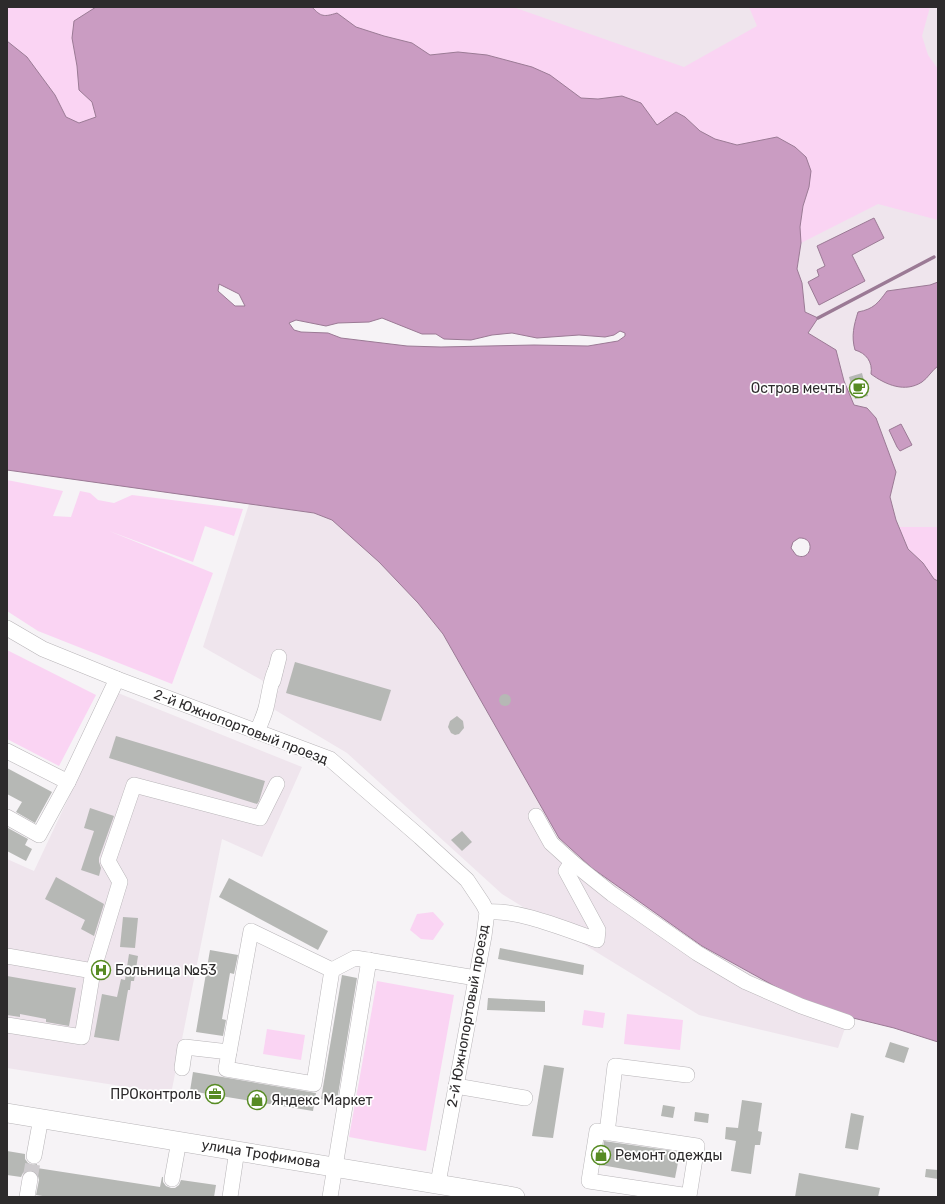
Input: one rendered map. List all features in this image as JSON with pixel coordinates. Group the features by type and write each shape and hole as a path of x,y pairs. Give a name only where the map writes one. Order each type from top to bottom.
{"main road":[{"name":"улица Трофимова","path":"7,1113 438,1183 515,1197"}],"street":[{"name":"2-й Южнопортовый проезд","path":"7,628 43,649 117,679 330,759 467,880 487,912 484,936 438,1183"},
{"path":"257,732 266,710 279,657"},
{"path":"7,817 39,835 68,782 117,679"},
{"path":"7,751 68,782"},
{"path":"7,1026 82,1037 93,971 120,882 108,861 134,785 260,818 277,784"},
{"path":"536,816 551,843 572,862 612,894 697,953 746,982 801,1006 848,1022"},
{"path":"487,912 505,911 597,940 598,930 566,871 572,862"},
{"path":"251,931 332,970 314,1084 226,1069 251,931"},
{"path":"7,956 93,971"},
{"path":"332,970 355,958 476,978"},
{"path":"330,1197 369,960"},
{"path":"182,1068 185,1047 230,1052"},
{"path":"607,1133 615,1066 687,1075"},
{"path":"456,1086 525,1098"},
{"path":"34,1156 41,1118"},
{"path":"598,1131 697,1146 689,1196 589,1180 598,1131"},
{"path":"172,1179 179,1141"},
{"path":"230,1197 237,1150"},
{"path":"27,1197 30,1179"}],"shaded area":[{"path":"7,7 96,7 74,21 79,90 92,102 96,117 79,123 66,117 55,95 27,57 7,41"},
{"path":"96,7 312,7 318,13 323,15 337,13 356,27 412,43 430,55 458,52 487,55 532,67 550,75 581,98 598,99 622,96 641,103 657,125 676,112 685,117 700,131 715,139 737,145 777,137 795,147 806,157 811,171 800,227 801,243 797,269 802,283 805,312 818,318 808,333 836,350 844,381 854,405 867,408 876,418 896,472 890,497 896,520 908,549 923,563 934,579 938,581 938,1042 809,1004 702,946 592,868 559,838 443,634 418,603 379,562 332,520 314,513 7,470 7,41 27,57 55,95 66,117 79,123 96,117 92,102 79,90 77,66 72,38 74,21","holes":["219,284 239,294 245,306 235,306 218,291","382,318 422,334 436,334 444,339 471,340 492,335 512,333 537,338 579,335 605,337 614,335 620,331 625,333 625,336 618,341 588,346 407,346 341,338 328,333 301,332 294,330 289,323 296,320 326,326 338,323 369,322","799,538 808,541 810,545 808,553 801,557 796,555 791,548 793,542"]},
{"path":"312,7 938,7 938,581 934,579 923,563 908,549 896,520 890,497 896,472 867,408 854,405 844,381 836,350 808,333 802,283 797,269 801,243 777,137 737,145"},
{"path":"312,7 513,7 684,67 757,26 749,7 930,7 922,36 928,55 938,69 938,220 878,204 801,243 800,227 803,206 809,187 795,147 777,137 737,145 715,139 700,131 685,117 657,125 641,103 622,96 598,99 581,98 550,75 532,67 487,55 458,52 430,55 412,43 356,27 337,13 323,15 318,13"},
{"path":"874,218 884,238 852,255 865,281 819,305 808,282 819,276 817,270 825,266 817,246"},
{"path":"938,282 938,366 922,382 909,387 889,384 871,374 871,366 868,359 862,353 855,350 853,340 855,321 858,312 875,305 887,291 930,285"},
{"path":"901,424 912,445 900,451 889,430"},
{"path":"7,480 63,491 53,516 71,517 80,491 90,493 98,500 114,503 132,495 243,509 234,536 205,526 193,562 109,531 213,573 172,684 38,631 7,611"},
{"path":"249,504 314,513 332,520 379,562 418,603 443,634 559,838 702,946 778,988 849,1017 838,1048 699,1015 502,894 347,753 265,704 279,690 203,647"},
{"path":"899,527 938,527 938,581 934,579 923,563 908,549"},
{"path":"7,650 96,695 59,766 7,739"},
{"name":"Больница №53","path":"118,693 302,767 262,857 222,839 171,1094 7,1068 7,859 34,871"},
{"path":"433,912 444,924 433,940 421,939 410,930 417,914"},
{"path":"377,981 454,995 426,1151 349,1137"},
{"path":"584,1010 605,1013 603,1028 582,1025"},
{"path":"627,1014 683,1020 680,1050 624,1044"},
{"path":"267,1029 305,1035 301,1060 263,1054"}],"building":[{"path":"862,373 868,396 855,399 849,377"},
{"path":"295,662 391,690 381,721 286,693"},
{"path":"507,694 510,695 510,705 503,706 500,705 499,698 500,695"},
{"path":"457,716 463,721 464,728 459,734 455,735 451,733 448,727 450,721"},
{"path":"116,736 265,781 259,801 257,804 109,758"},
{"path":"7,768 52,792 35,823 16,812 22,802 7,794"},
{"path":"90,808 114,816 99,858 101,868 99,876 81,870 94,831 84,828"},
{"path":"8,828 28,839 25,845 32,849 26,861 7,851"},
{"path":"462,831 472,842 462,851 451,840"},
{"path":"56,877 104,904 94,936 81,929 85,920 45,899"},
{"path":"229,878 328,931 318,950 219,897"},
{"path":"123,917 138,918 135,948 120,947"},
{"path":"500,948 584,965 583,975 498,959"},
{"path":"210,950 238,955 234,974 230,973 222,1019 226,1020 223,1036 196,1032"},
{"path":"129,954 138,956 134,981 131,981 130,990 128,990 119,1041 94,1037 102,994 117,997 121,979 125,980"},
{"path":"342,975 357,978 337,1101 321,1099"},
{"path":"7,976 76,988 69,1026 46,1022 46,1019 20,1014 20,1017 7,1015"},
{"path":"488,998 545,1001 545,1012 487,1010"},
{"path":"890,1042 909,1048 904,1063 885,1057"},
{"path":"544,1065 564,1068 553,1138 532,1136"},
{"path":"193,1072 316,1093 313,1111 190,1091"},
{"path":"742,1100 762,1103 758,1131 762,1132 760,1145 755,1145 751,1174 731,1171 736,1141 725,1139 726,1127 738,1128"},
{"path":"663,1105 675,1107 673,1118 661,1116"},
{"path":"695,1112 709,1114 708,1123 694,1121"},
{"path":"851,1113 864,1116 858,1150 845,1148"},
{"path":"604,1141 680,1152 675,1178 601,1165"},
{"path":"7,1151 25,1154 25,1159 28,1163 32,1165 37,1164 37,1168 160,1187 162,1177 166,1186 171,1188 175,1188 179,1185 181,1180 216,1185 214,1197 49,1197 36,1195 39,1180 35,1172 27,1170 21,1177 7,1175"},
{"path":"926,1169 938,1170 938,1179 925,1177"},
{"path":"799,1173 880,1188 878,1197 795,1197"}],"waterway":[{"path":"818,318 934,257"}],"tunnel":[{"path":"30,1179 34,1156"}],"place":[{"name":"Остров мечты","path":"859,388"},
{"name":"Больница №53","path":"101,970"},
{"name":"ПРОконтроль","path":"215,1094"},
{"name":"Яндекс Маркет","path":"257,1100"},
{"name":"Ремонт одежды","path":"601,1155"}]}
